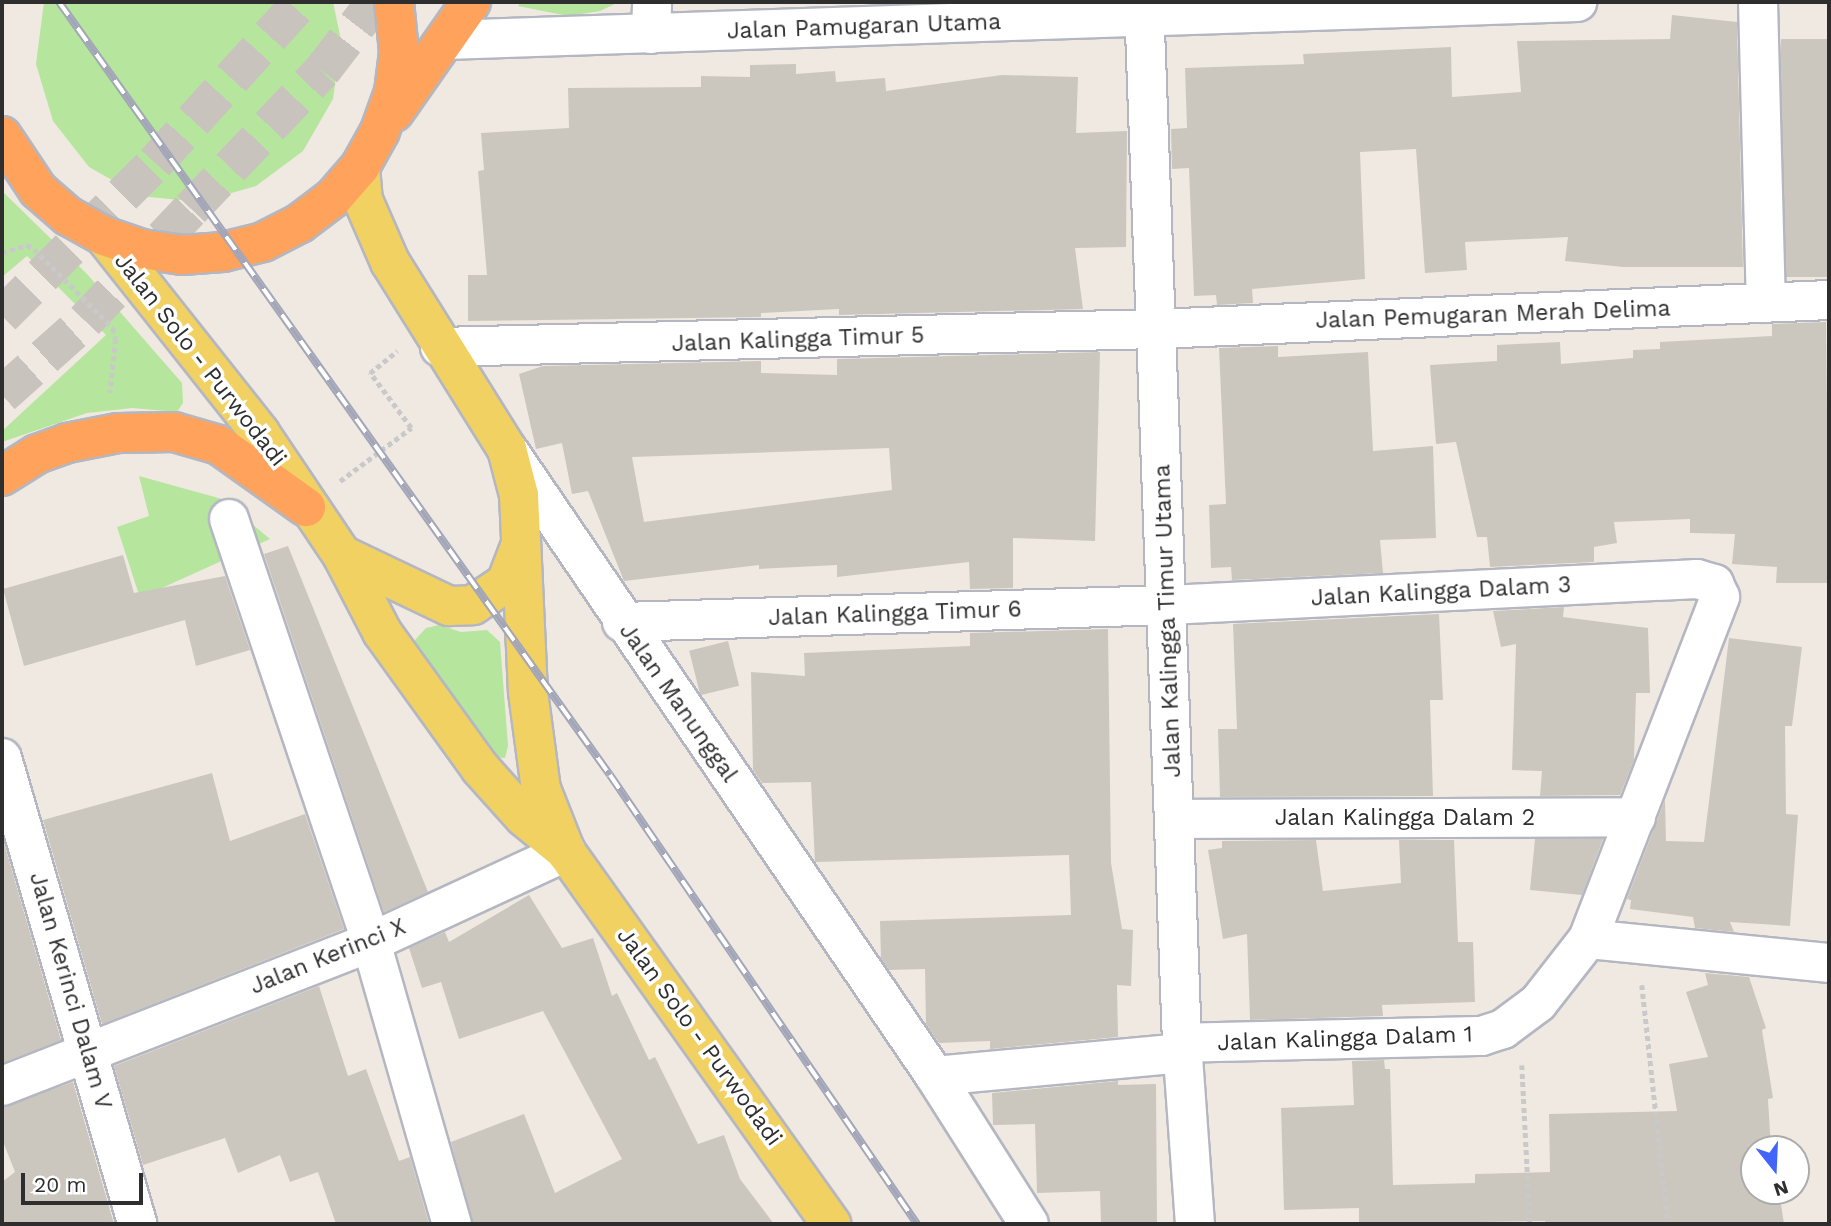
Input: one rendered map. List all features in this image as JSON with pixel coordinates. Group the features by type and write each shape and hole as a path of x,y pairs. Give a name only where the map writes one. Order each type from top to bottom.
{"highway":[{"path":"380,131 394,92 399,52 394,2"},
{"path":"2,136 38,190 68,216 104,236 142,249 182,255 223,252 263,242 300,223 333,198 360,167 380,131 471,2"},
{"path":"2,476 37,454 67,443 118,433 174,432 219,445 320,496"}],"main road":[{"name":"Jalan Manunggal","path":"360,167 363,200 380,243 440,347 507,449"},
{"name":"Jalan Solo - Purwodadi","path":"104,236 260,433 320,496 342,555 382,632 480,768 524,817 566,852"},
{"name":"Jalan Solo - Purwodadi","path":"507,449 519,495 528,692 541,789 566,852 831,1224"},
{"name":"Jalan Solo - Purwodadi","path":"342,555 414,592 449,606 461,606 473,605 506,583 521,544"}],"street":[{"name":"Jalan Pamugaran Utama","path":"446,40 651,18 1577,2"},
{"path":"1758,2 1766,303"},
{"name":"Jalan Kalingga Timur Utama","path":"1144,10 1183,1048 1195,1224"},
{"name":"Jalan Pemugaran Merah Delima","path":"1157,329 1829,300"},
{"name":"Jalan Kalingga Timur 5","path":"440,347 1157,329"},
{"name":"Jalan Manunggal","path":"507,449 622,622 935,1076 1029,1224"},
{"path":"229,519 371,942 452,1224"},
{"name":"Jalan Kalingga Dalam 3","path":"1168,605 1697,579 1714,584"},
{"name":"Jalan Kalingga Dalam 1","path":"935,1076 1183,1048 1454,1039 1503,1029 1520,1019 1559,982 1588,939 1720,597 1714,584"},
{"name":"Jalan Kalingga Timur 6","path":"622,622 1168,605"},
{"name":"Jalan Kerinci Dalam V","path":"2,758 137,1224"},
{"name":"Jalan Kalingga Dalam 2","path":"1175,819 1636,817"},
{"name":"Jalan Kerinci X","path":"2,1086 371,942 566,852"},
{"path":"1588,939 1829,963"}],"path":[{"path":"2,253 27,245 34,249 113,328 116,338 109,404"},
{"path":"320,496 411,428 370,373 401,348"},
{"path":"1638,943 1668,1224"},
{"path":"1520,1019 1530,1224"}],"green space":[{"path":"44,2 333,2 341,40 333,99 303,151 256,186 200,202 140,196 89,167 53,121 36,64"},
{"path":"521,2 619,2 600,11 568,16 518,6"},
{"path":"2,191 87,274 182,383 183,403 177,412 132,408 87,413 2,442 2,431 106,335 27,256 2,277"},
{"path":"139,476 222,499 270,539 140,598 117,527 149,516"},
{"path":"439,625 461,632 487,630 500,642 508,746 505,758 492,757 418,656 415,640 426,628"}],"building":[{"path":"1672,15 1737,22 1743,267 1623,267 1565,261 1568,237 1465,242 1467,270 1425,273 1416,149 1360,152 1365,279 1252,289 1253,303 1217,305 1216,295 1194,296 1189,168 1172,169 1171,129 1187,128 1185,68 1304,64 1303,54 1451,47 1452,97 1521,92 1517,41 1670,39"},
{"path":"1781,39 1829,39 1829,277 1781,277"},
{"path":"796,64 796,74 835,71 836,82 885,78 886,91 1002,75 1078,77 1076,133 1127,131 1126,247 1075,248 1083,309 839,315 839,309 761,313 761,317 468,321 468,275 487,275 478,171 484,170 481,133 569,128 568,88 701,87 701,76 750,77 750,65"},
{"path":"1826,322 1829,583 1776,583 1777,567 1732,564 1735,534 1690,533 1690,519 1614,522 1617,543 1594,547 1594,562 1490,567 1487,537 1477,537 1456,442 1436,444 1430,365 1497,361 1497,345 1560,342 1561,364 1633,358 1633,350 1660,349 1660,342 1772,336 1772,324"},
{"path":"1278,346 1278,357 1368,352 1373,451 1433,446 1436,538 1380,540 1383,573 1232,580 1231,567 1211,568 1209,505 1226,504 1219,348"},
{"path":"1100,352 1095,541 1013,538 1013,588 970,589 969,562 837,577 837,565 759,569 759,565 624,581 588,491 572,494 562,443 536,449 519,374 543,366 761,361 761,373 837,375 837,359","holes":["889,448 892,490 644,522 632,457"]},
{"path":"288,546 428,892 384,912 264,554"},
{"path":"123,555 134,593 225,576 250,650 196,666 185,620 24,666 3,589"},
{"path":"1564,607 1563,617 1648,628 1650,693 1636,693 1634,760 1620,795 1540,796 1542,771 1512,770 1516,644 1501,647 1493,611"},
{"path":"1439,614 1443,700 1430,700 1433,796 1220,797 1218,729 1237,729 1233,624"},
{"path":"1108,629 1111,863 1122,929 1133,930 1131,986 1117,985 1118,1037 990,1049 990,1041 939,1043 926,1024 925,969 889,970 881,958 880,921 1071,915 1069,855 815,862 811,782 762,783 753,770 751,672 805,676 804,653 970,646 970,633"},
{"path":"1729,638 1802,647 1792,726 1785,726 1786,814 1798,815 1790,926 1730,922 1734,932 1695,928 1693,917 1630,909 1631,900 1627,899 1665,800 1666,841 1704,842"},
{"path":"728,641 739,686 700,695 689,651"},
{"path":"212,773 230,841 305,814 344,929 102,1024 43,820"},
{"path":"2,836 61,1040 2,1063"},
{"path":"1535,839 1603,839 1582,895 1530,890"},
{"path":"1316,840 1323,891 1401,883 1399,840 1454,840 1458,942 1473,942 1475,1002 1382,1005 1383,1016 1250,1020 1247,934 1223,939 1208,850 1222,848 1222,841"},
{"path":"529,895 562,948 593,938 612,996 617,993 649,1060 655,1057 698,1144 724,1135 740,1179 774,1224 473,1224 451,1142 524,1114 555,1193 622,1159 543,1011 459,1039 441,982 422,988 409,948 445,932 449,942"},
{"path":"1705,973 1749,977 1766,1028 1762,1030 1773,1098 1768,1099 1770,1135 1740,1135 1740,1205 1781,1205 1784,1224 1545,1224 1545,1221 1359,1224 1359,1208 1284,1210 1281,1108 1354,1105 1352,1061 1384,1060 1385,1069 1390,1069 1393,1185 1475,1183 1475,1174 1550,1172 1549,1114 1677,1111 1669,1064 1708,1057 1686,992 1708,985"},
{"path":"319,986 348,1076 366,1069 399,1161 410,1157 429,1224 336,1224 318,1172 290,1182 280,1155 238,1173 225,1138 143,1165 114,1066"},
{"path":"1118,1081 1118,1085 1156,1084 1157,1224 1101,1224 1100,1191 1037,1193 1035,1124 993,1125 992,1093"},
{"path":"73,1082 114,1224 2,1224 2,1182 15,1172 2,1139 2,1107"}],"tunnel":[{"path":"2,316 155,163 301,2"},
{"path":"2,395 85,321 322,71 375,2"}],"railway":[{"path":"59,2 610,775 917,1224"}]}
